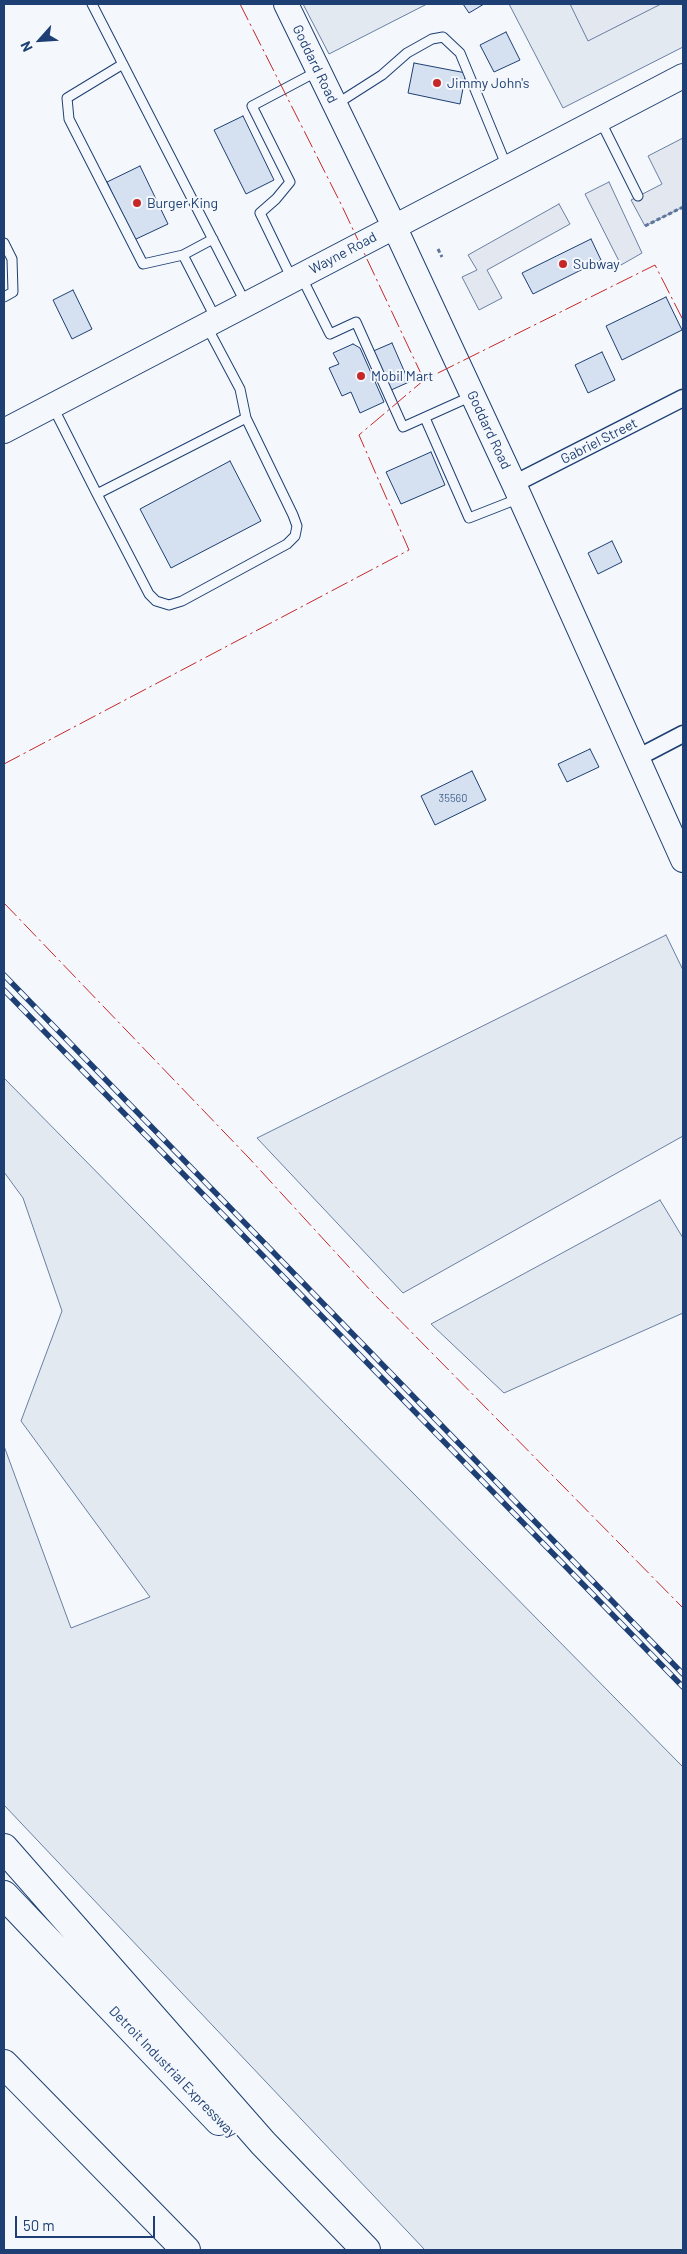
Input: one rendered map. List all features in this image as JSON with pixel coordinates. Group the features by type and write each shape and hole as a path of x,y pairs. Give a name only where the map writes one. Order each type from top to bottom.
{"highway":[{"path":"4,1848 263,2143 366,2250"},
{"name":"Detroit Industrial Expressway","path":"4,1894 343,2250"},
{"path":"4,2064 186,2250"}],"main road":[{"name":"Goddard Road","path":"286,4 394,226 473,396 683,860"},
{"name":"Wayne Road","path":"4,431 683,76"}],"street":[{"name":"Gabriel Street","path":"517,491 683,398"},
{"path":"637,758 683,734"}],"lane":[{"path":"92,4 246,304"},
{"path":"335,105 382,75 407,53 442,37 460,53 507,167"},
{"path":"122,64 67,98 69,119 143,264 184,255 212,239"},
{"path":"318,71 252,106 290,182 276,199 260,213 330,334 356,322 403,427 473,396"},
{"path":"600,120 638,196"},
{"path":"4,243 12,259 12,292 4,296"},
{"path":"52,405 149,594 156,601 169,605 182,601 287,544 295,536 297,526 293,514 246,418 240,389 184,255"},
{"path":"97,494 246,418"},
{"path":"425,418 469,518 517,491"}],"path":[{"path":"645,226 683,207"},
{"path":"438,249 442,257"}],"shaded area":[{"path":"303,4 427,4 329,54"},
{"path":"509,4 683,4 683,47 563,108"},
{"path":"570,4 661,4 588,41"},
{"path":"683,138 683,207 645,226 631,200 662,184 648,156"},
{"path":"609,182 642,253 621,265 585,194"},
{"path":"559,204 570,224 487,270 502,298 479,310 462,277 477,270 468,255"},
{"path":"666,935 683,970 683,1136 403,1293 257,1138"},
{"path":"4,1078 683,1767 683,2250 425,2250 4,1805 4,1446 71,1628 150,1597 21,1421 62,1311 23,1198 4,1172"},
{"path":"660,1200 683,1238 683,1313 504,1393 431,1324"}],"building":[{"path":"463,4 484,4 469,13"},
{"path":"506,32 520,60 494,72 480,45"},
{"name":"Jimmy John's","path":"414,63 466,73 460,104 408,93"},
{"path":"243,116 274,180 246,194 214,130"},
{"name":"Burger King","path":"140,166 168,224 134,240 107,182"},
{"path":"591,239 601,260 533,294 522,273"},
{"path":"73,290 92,329 72,339 53,300"},
{"path":"666,297 682,330 622,360 606,326"},
{"path":"392,343 409,382 389,391 371,352"},
{"path":"353,344 360,348 384,402 360,413 351,392 342,396 329,368 339,364 333,353"},
{"path":"602,352 615,380 588,393 575,365"},
{"path":"431,452 445,485 401,504 386,472"},
{"path":"230,461 261,521 171,568 140,509"},
{"path":"612,541 622,562 598,574 588,553"},
{"path":"590,749 599,767 567,782 558,764"},
{"path":"472,771 486,800 435,825 421,796"}],"railway":[{"path":"4,975 683,1674"},
{"path":"4,990 683,1687"}],"power":[{"path":"240,4 341,204 424,380"},
{"path":"4,764 409,550 359,435 424,380 655,265 683,320"},
{"path":"4,903 249,1158 371,1291 683,1608"}],"place":[{"name":"Jimmy John's","path":"437,83"},
{"name":"Burger King","path":"137,203"},
{"name":"Subway","path":"563,264"},
{"name":"Mobil Mart","path":"361,376"}]}
